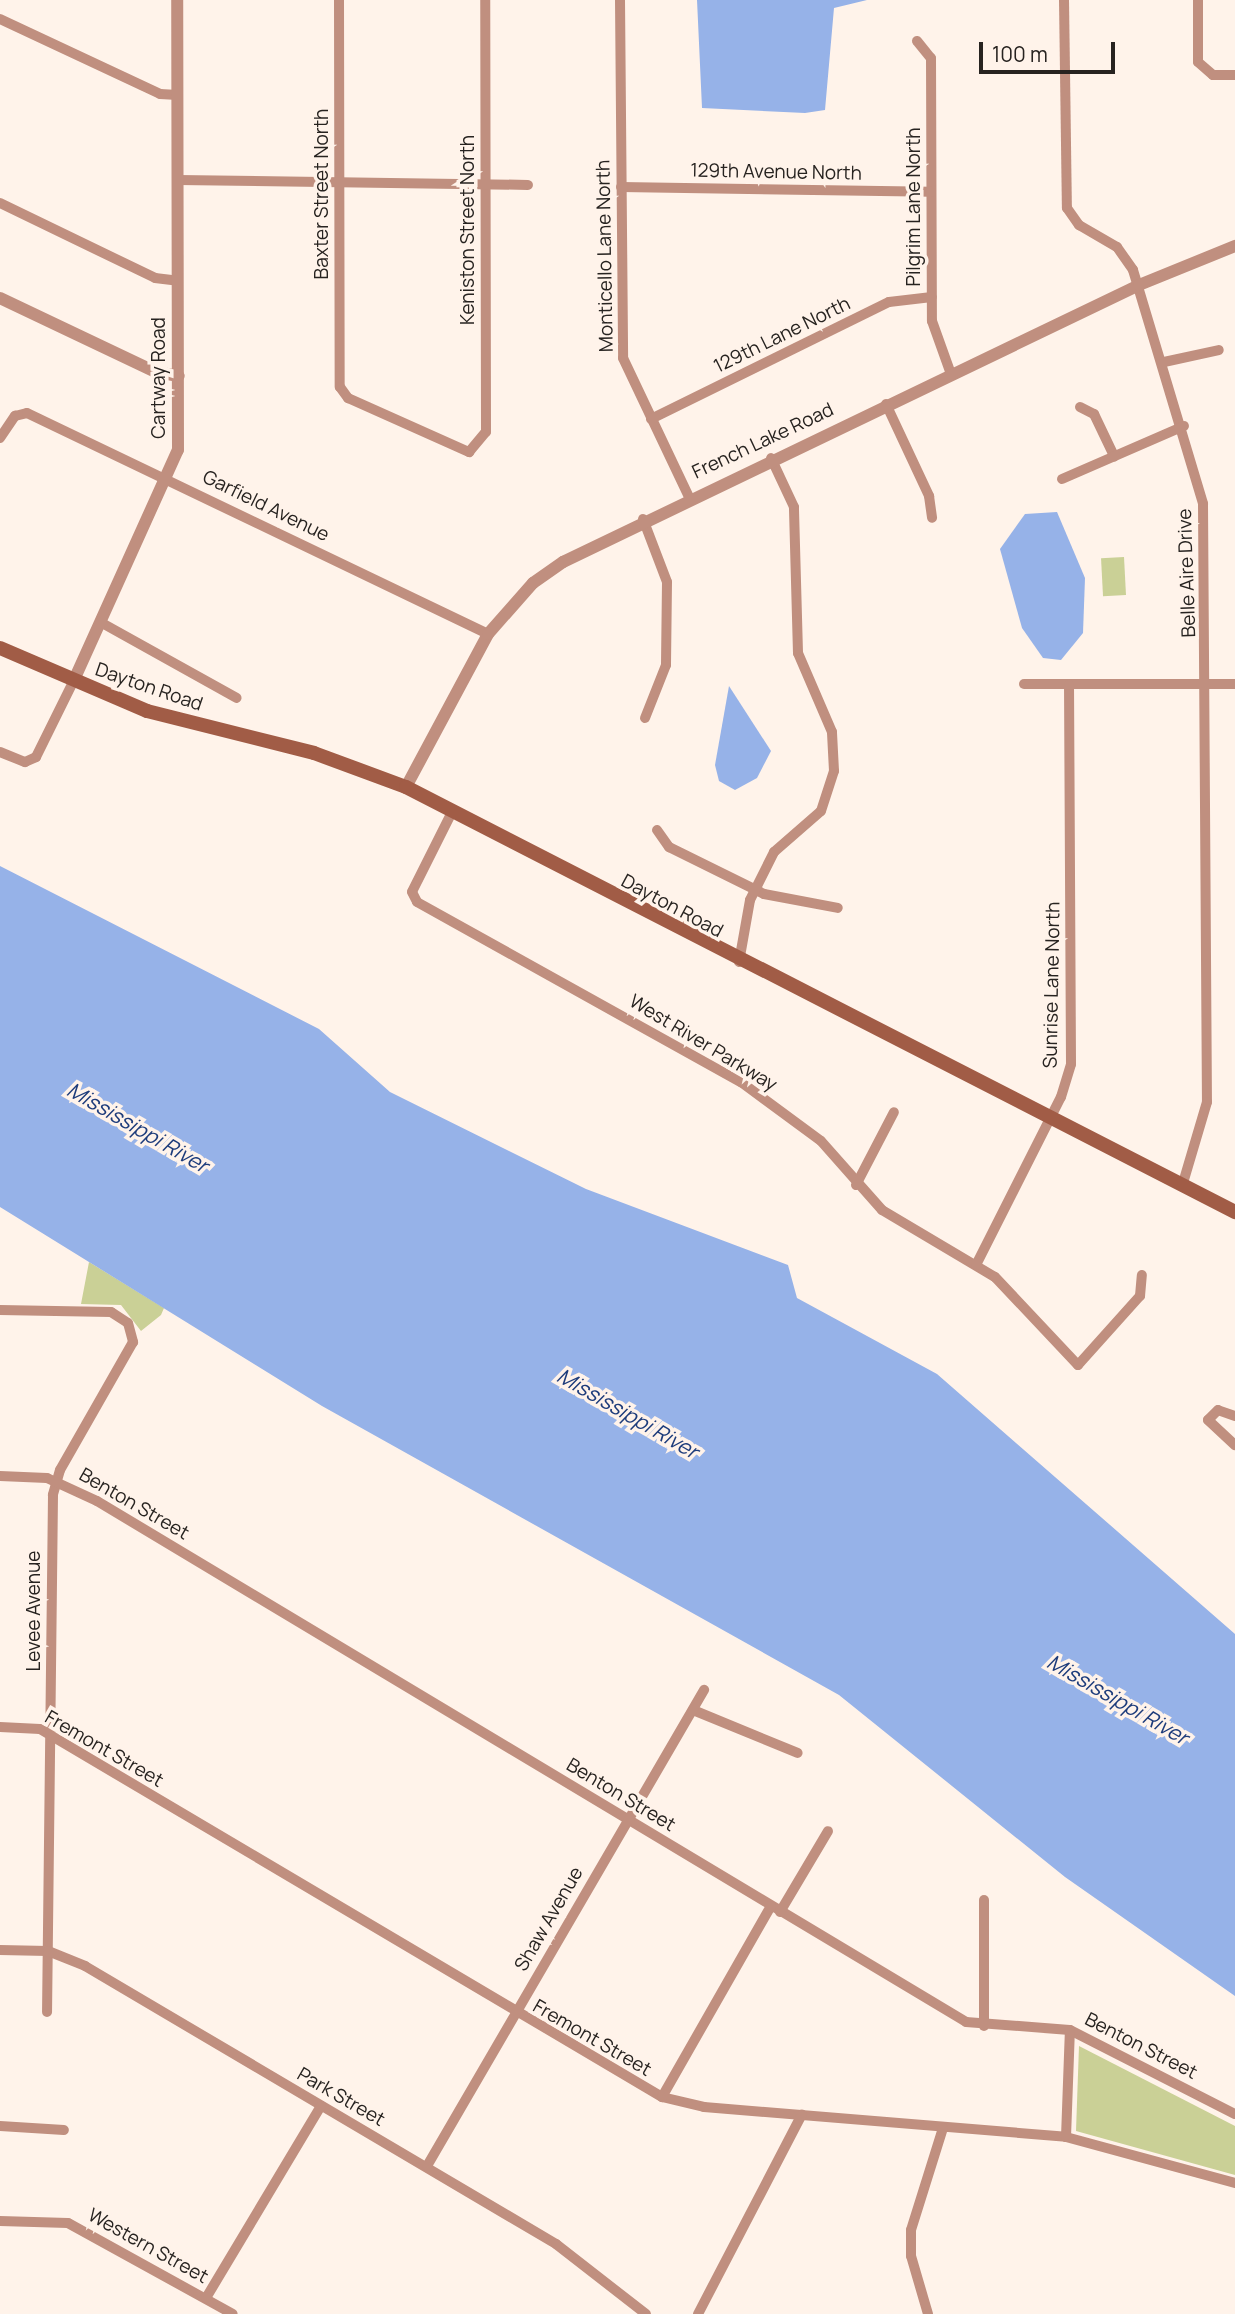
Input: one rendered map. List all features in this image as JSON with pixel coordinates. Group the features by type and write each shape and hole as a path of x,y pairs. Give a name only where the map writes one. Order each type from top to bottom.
{"main road":[{"name":"Dayton Road","path":"0,640 74,680"},
{"name":"Dayton Road","path":"0,648 147,711 304,750 406,788 739,962 1183,1183 1235,1212"}],"street":[{"name":"Cartway Road","path":"0,752 28,761 37,755 169,479 178,450 177,0"},
{"name":"Baxter Street North","path":"338,0 340,387 348,398 470,452"},
{"name":"Keniston Street North","path":"470,452 486,432 485,0"},
{"name":"Monticello Lane North","path":"620,0 623,358 689,497"},
{"name":"Belle Aire Drive","path":"1064,0 1067,208 1079,225 1118,247 1139,285 1184,426 1206,532 1207,1102 1183,1183"},
{"path":"1198,0 1198,62 1213,75 1235,75"},
{"path":"0,19 160,94 177,95"},
{"name":"Pilgrim Lane North","path":"917,41 931,58 932,297 935,334 951,374"},
{"path":"178,180 528,185"},
{"name":"129th Avenue North","path":"621,187 931,192"},
{"path":"0,204 155,278 178,281"},
{"name":"French Lake Road","path":"406,788 488,634 533,583 643,519 1139,285 1235,246"},
{"name":"129th Lane North","path":"652,419 889,302 932,297"},
{"path":"0,298 156,372 178,376"},
{"path":"1164,362 1219,350"},
{"path":"886,404 929,496 932,518"},
{"path":"1080,407 1094,414 1115,456"},
{"name":"Garfield Avenue","path":"0,438 15,416 27,413 488,634"},
{"path":"1062,479 1184,426"},
{"path":"739,962 755,890 780,842 821,810 834,771 832,732 798,653 794,507 771,458"},
{"path":"643,519 668,593 666,665 645,718"},
{"path":"102,623 237,698"},
{"path":"1024,684 1235,684"},
{"name":"Sunrise Lane North","path":"976,1265 1068,1079 1072,1046 1069,685"},
{"name":"West River Parkway","path":"452,812 412,892 417,902 741,1082 821,1141 856,1185 882,1210 976,1265 1078,1365 1140,1296 1142,1275"},
{"path":"657,830 669,847 755,890 838,908"},
{"path":"856,1185 894,1112"},
{"name":"Levee Avenue","path":"0,1310 111,1312 133,1334 131,1351 56,1481 47,2012"},
{"path":"1235,1416 1218,1410 1209,1420 1235,1445"},
{"name":"Benton Street","path":"0,1476 56,1481 966,2022 984,2026 1070,2030 1235,2114"},
{"name":"Shaw Avenue","path":"427,2166 704,1690"},
{"path":"693,1710 798,1753"},
{"name":"Fremont Street","path":"0,1727 50,1735 662,2097 943,2128 1066,2137 1235,2183"},
{"path":"662,2097 776,1909 828,1831"},
{"path":"984,1900 984,2026"},
{"name":"Park Street","path":"0,1950 48,1951 85,1966 556,2244 646,2314"},
{"path":"1066,2137 1070,2030"},
{"path":"206,2298 321,2106"},
{"path":"698,2314 802,2114"},
{"path":"0,2126 64,2130"},
{"path":"928,2314 911,2256 911,2230 943,2128"},
{"name":"Western Street","path":"0,2221 68,2223 233,2314"}],"green space":[{"path":"1124,557 1126,595 1103,596 1101,558"},
{"path":"89,1262 164,1308 161,1315 141,1331 121,1305 81,1304"},
{"path":"1079,2046 1235,2126 1235,2175 1076,2131"}],"water":[{"path":"697,0 867,0 834,8 825,110 805,113 702,108"},
{"path":"1057,512 1085,578 1083,633 1061,660 1043,658 1022,628 1000,549 1025,514"},
{"path":"729,686 771,751 757,778 735,790 719,781 715,765"},
{"name":"Mississippi River","path":"0,866 319,1029 390,1092 586,1189 788,1265 797,1298 937,1374 1235,1634 1235,1996 1065,1877 839,1695 322,1406 0,1207"}]}
